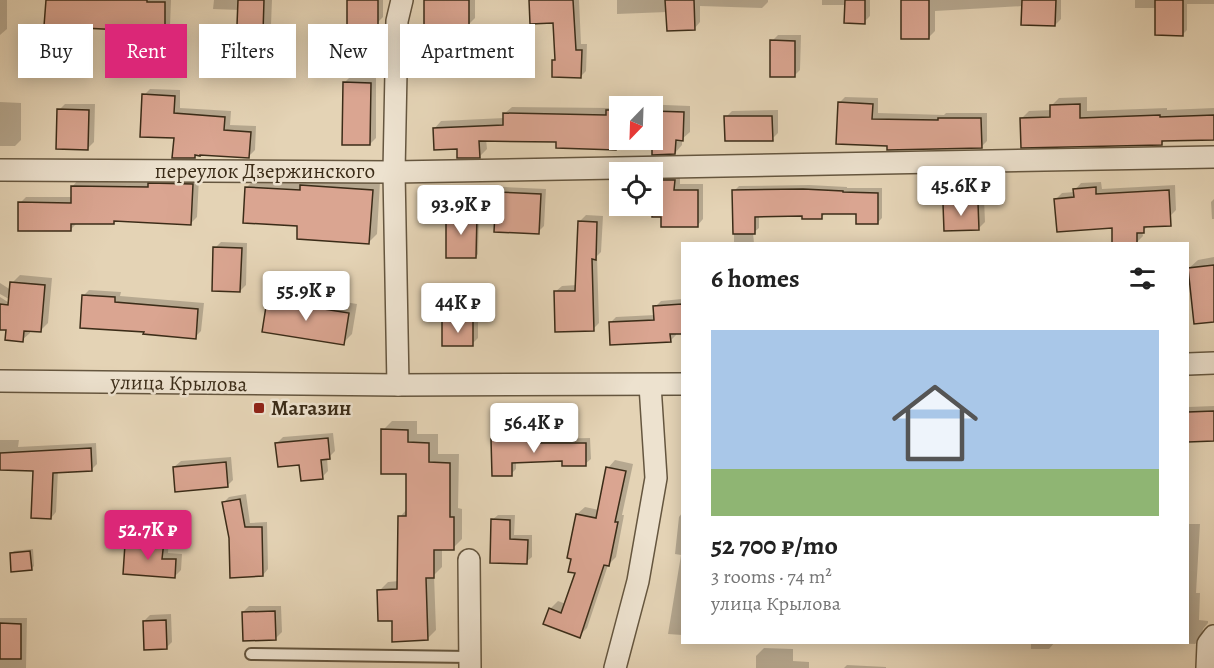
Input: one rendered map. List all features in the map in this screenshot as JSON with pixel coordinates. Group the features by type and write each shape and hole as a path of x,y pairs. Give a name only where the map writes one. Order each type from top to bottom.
{"street":[{"path":"398,385 394,172 397,21 402,0"},
{"name":"переулок Дзержинского","path":"0,170 394,172 1214,157"},
{"path":"1189,364 1214,363"},
{"name":"улица Крылова","path":"0,381 398,385 681,384"},
{"path":"615,668 638,581 656,478 650,385"},
{"path":"469,561 470,662"},
{"path":"1207,668 1208,644 1214,636"}],"lane":[{"path":"251,654 470,662"}],"building":[{"path":"46,0 165,2 165,24 105,24 105,29 93,29 93,24 44,24"},
{"path":"238,0 264,0 263,24 237,24"},
{"path":"347,0 378,0 378,24 347,24"},
{"path":"424,0 469,0 469,24 424,24"},
{"path":"529,0 573,0 576,50 582,50 581,78 552,77 552,60 555,60 553,23 530,24"},
{"path":"665,0 694,0 695,30 667,31"},
{"path":"845,0 865,0 865,24 844,23"},
{"path":"901,0 929,0 929,39 901,39"},
{"path":"1022,0 1056,0 1055,26 1021,25"},
{"path":"1155,0 1183,0 1183,36 1155,35"},
{"path":"770,40 795,41 795,77 770,77"},
{"path":"343,82 371,83 370,145 342,145"},
{"path":"142,94 175,96 174,113 225,117 224,130 251,132 249,158 195,155 195,158 172,158 174,138 140,137"},
{"path":"838,102 873,104 872,119 981,118 982,148 887,150 887,146 836,144"},
{"path":"1080,104 1080,118 1214,115 1214,140 1162,141 1162,145 1021,148 1020,118 1050,117 1050,105"},
{"path":"57,109 89,110 88,150 56,149"},
{"path":"606,110 609,110 609,150 556,148 556,142 479,141 480,158 457,158 457,149 434,150 433,128 503,125 503,113 606,115"},
{"path":"663,111 684,112 683,141 676,140 675,154 652,155 652,150 663,150"},
{"path":"724,116 772,116 773,141 725,141"},
{"path":"663,180 675,180 674,190 698,190 698,227 661,227 661,217 652,217 663,216"},
{"path":"148,183 193,184 191,225 114,221 114,224 71,224 71,231 18,231 18,202 71,203 71,186 148,187"},
{"path":"300,185 373,190 369,244 297,239 297,226 243,223 245,187 300,190"},
{"path":"1096,187 1096,194 1169,190 1171,226 1144,227 1144,233 1137,233 1137,242 1112,242 1112,228 1057,232 1054,199 1074,197 1073,189"},
{"path":"803,189 878,193 878,224 856,224 856,214 822,214 822,219 802,219 802,216 755,217 755,234 733,234 732,190"},
{"path":"496,192 541,194 539,234 494,232"},
{"path":"978,203 979,230 944,231 943,204"},
{"path":"446,215 477,215 476,258 446,258"},
{"path":"578,221 597,222 596,260 592,259 594,331 555,332 554,291 575,291"},
{"path":"213,247 242,248 240,292 212,291"},
{"path":"1214,265 1214,322 1194,324 1189,268"},
{"path":"10,282 45,285 41,332 24,331 23,342 5,340 6,330 0,330 0,304 8,305"},
{"path":"82,295 115,297 115,302 198,309 196,339 143,334 144,332 80,328"},
{"path":"267,300 349,313 344,345 262,332"},
{"path":"681,304 681,334 670,334 671,342 610,345 609,322 654,320 653,306"},
{"path":"442,321 473,321 473,346 442,346"},
{"path":"1214,411 1214,441 1189,442 1189,412"},
{"path":"381,429 408,430 408,442 429,443 429,462 450,463 450,517 454,517 454,550 434,550 434,578 426,578 428,640 392,642 392,621 378,621 377,590 397,589 398,516 406,516 406,474 381,474"},
{"path":"328,438 330,459 321,460 323,479 301,481 299,465 278,467 275,443"},
{"path":"540,438 540,443 586,443 586,466 562,466 562,461 512,463 512,476 492,476 491,439"},
{"path":"91,448 92,471 53,473 51,519 31,518 33,471 0,470 0,453"},
{"path":"226,462 228,487 175,492 173,467"},
{"path":"606,467 626,471 615,522 618,522 609,566 604,565 580,638 543,624 549,608 561,613 575,573 568,572 571,559 567,558 576,514 596,518"},
{"path":"240,499 245,527 262,527 263,576 230,578 229,538 222,502"},
{"path":"491,519 510,520 510,539 528,540 527,564 490,563"},
{"path":"164,541 162,559 176,559 175,578 123,574 125,544"},
{"path":"30,551 32,570 11,572 10,553"},
{"path":"275,611 276,640 243,641 242,612"},
{"path":"166,620 167,649 144,650 143,621"},
{"path":"0,623 21,624 21,659 0,659"}],"place":[{"name":"Магазин","path":"259,408"}]}
